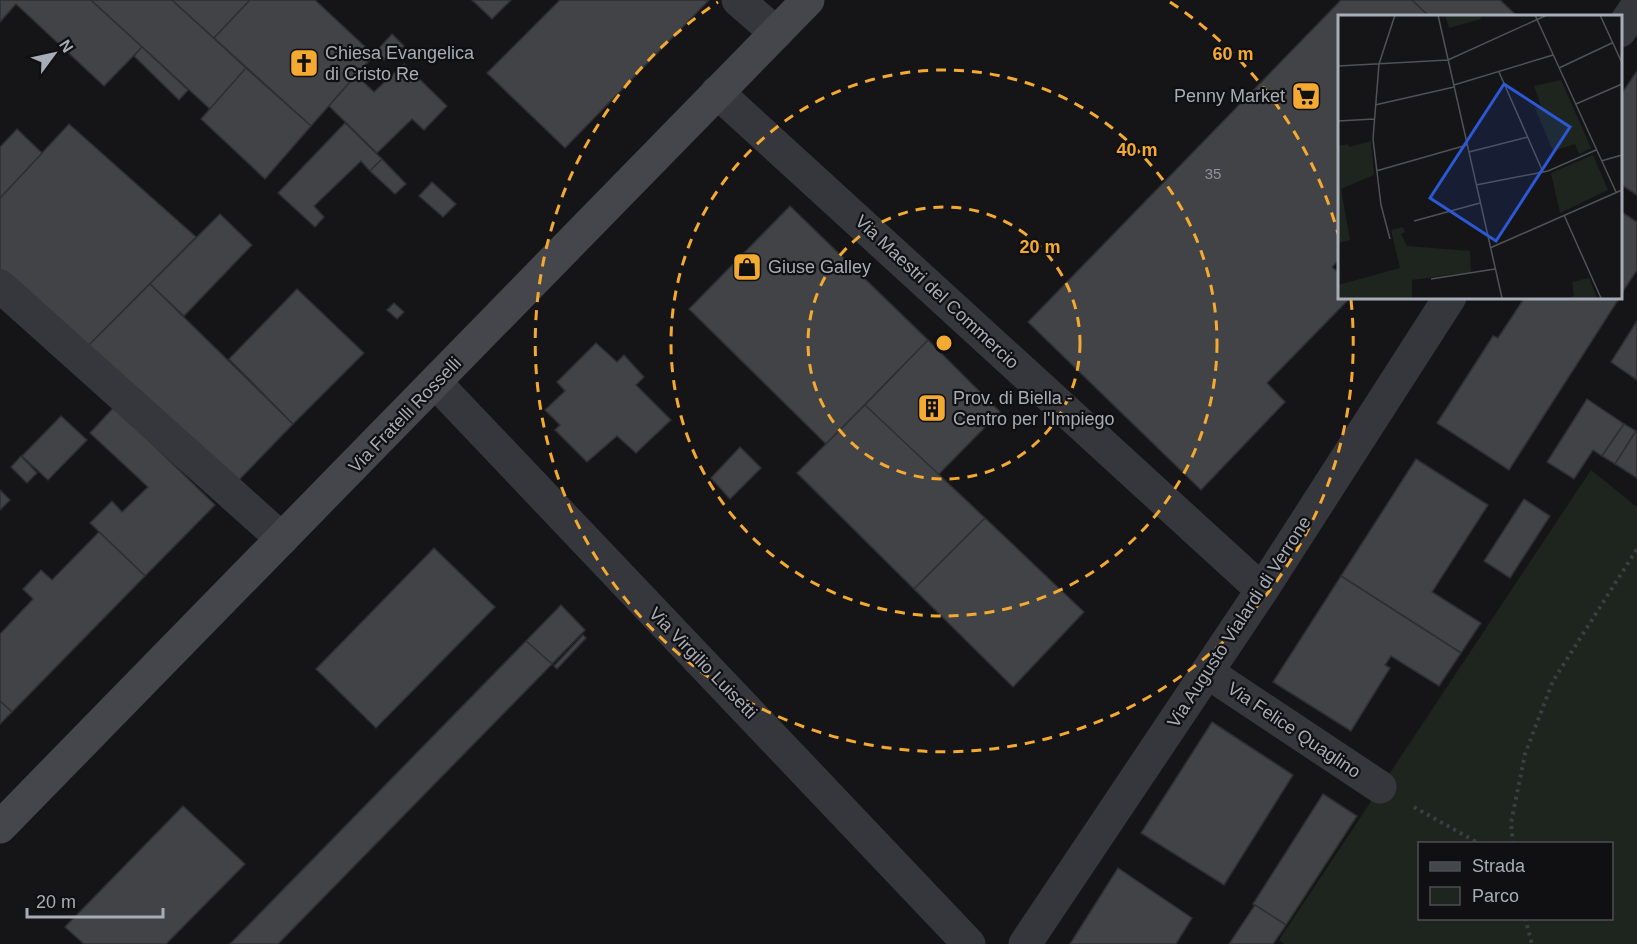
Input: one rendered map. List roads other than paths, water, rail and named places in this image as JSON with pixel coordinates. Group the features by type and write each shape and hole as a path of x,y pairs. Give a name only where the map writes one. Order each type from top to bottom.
{"street":[{"path":"738,0 776,33"},
{"name":"Via Fratelli Rosselli","path":"0,827 808,0"},
{"path":"1622,28 1637,6"},
{"name":"Via Maestri del Commercio","path":"717,92 1262,590"},
{"path":"0,286 282,539"},
{"name":"Via Augusto Vialardi di Verrone","path":"1025,944 1262,590 1449,298"},
{"name":"Via Virgilio Luisetti","path":"436,383 969,944"},
{"name":"Via Felice Quaglino","path":"1207,672 1380,787"}],"place":[{"name":"Chiesa Evangelica di Cristo Re","path":"304,63"},
{"name":"Penny Market","path":"1306,96"},
{"name":"Giuse Galley","path":"747,267"},
{"name":"Prov. di Biella - Centro per l'Impiego","path":"932,408"}]}
